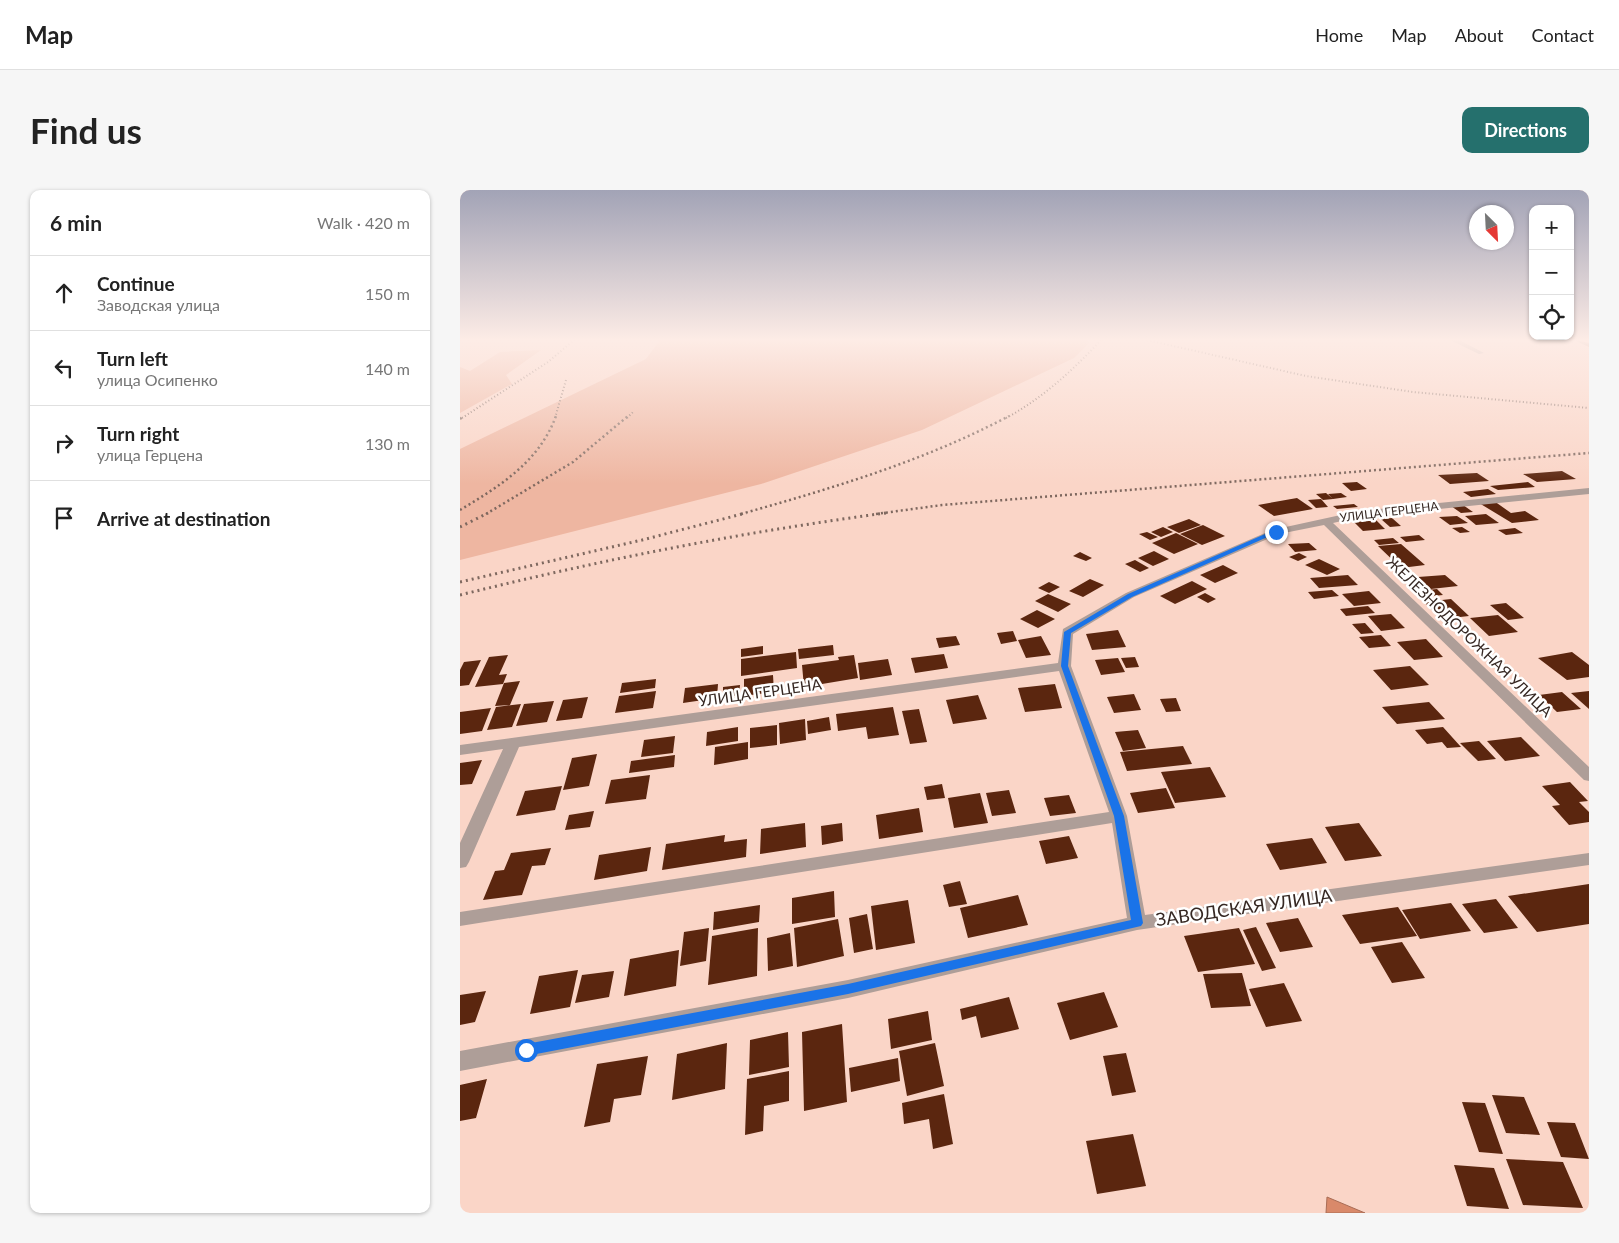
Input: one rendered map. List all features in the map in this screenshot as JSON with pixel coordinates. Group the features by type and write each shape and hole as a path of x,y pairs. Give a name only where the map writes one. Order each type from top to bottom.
{"street":[{"name":"УЛИЦА ГЕРЦЕНА","path":"1067,636 1067,632 1130,595 1276,532 1360,514 1589,491"},
{"name":"ЖЕЛЕЗНОДОРОЖНАЯ УЛИЦА","path":"1326,521 1589,776"},
{"path":"1067,636 1064,666 1119,816 1137,923"},
{"name":"УЛИЦА ГЕРЦЕНА","path":"460,750 1064,666"},
{"path":"460,862 513,743"},
{"path":"460,919 1119,816"},
{"name":"ЗАВОДСКАЯ УЛИЦА","path":"460,1061 848,989 1137,923 1589,859"}],"shaded area":[{"path":"460,388 505,388 460,413"},
{"path":"587,388 1011,388 922,430 761,484 460,560 460,449"},
{"path":"1327,1197 1365,1213 1326,1213"}],"building":[{"path":"1562,471 1576,479 1537,482 1523,474"},
{"path":"1477,473 1489,481 1450,484 1438,475"},
{"path":"1357,482 1367,489 1351,491 1342,483"},
{"path":"1528,482 1535,487 1498,490 1490,486"},
{"path":"1488,489 1496,494 1471,497 1463,492"},
{"path":"1326,493 1333,499 1323,500 1316,494"},
{"path":"1341,493 1347,497 1333,499 1328,494"},
{"path":"1297,498 1313,509 1274,516 1258,505"},
{"path":"1321,499 1328,507 1316,508 1308,500"},
{"path":"1494,501 1511,513 1525,511 1539,520 1512,523 1479,503"},
{"path":"1354,504 1358,507 1337,509 1333,506"},
{"path":"1463,505 1473,512 1461,513 1451,506"},
{"path":"1486,514 1499,523 1476,525 1465,516"},
{"path":"1457,516 1468,523 1450,525 1439,517"},
{"path":"1392,518 1401,526 1390,527 1381,519"},
{"path":"1189,519 1201,525 1179,533 1167,527"},
{"path":"1376,520 1385,529 1363,531 1354,522"},
{"path":"1203,525 1225,536 1202,545 1180,534"},
{"path":"1163,527 1173,532 1161,537 1151,532"},
{"path":"1462,527 1470,532 1460,533 1452,528"},
{"path":"1515,528 1523,533 1506,535 1498,530"},
{"path":"1147,532 1158,537 1150,540 1139,534"},
{"path":"1176,533 1198,544 1174,554 1152,543"},
{"path":"1419,535 1425,540 1406,542 1400,537"},
{"path":"1393,538 1399,543 1379,545 1374,540"},
{"path":"1309,543 1317,550 1295,552 1288,544"},
{"path":"1401,544 1425,565 1401,568 1378,546"},
{"path":"1154,551 1169,559 1153,566 1138,558"},
{"path":"1080,552 1092,558 1086,561 1073,556"},
{"path":"1299,553 1307,557 1298,561 1289,557"},
{"path":"1319,559 1340,569 1327,575 1305,565"},
{"path":"1135,560 1149,568 1140,572 1125,564"},
{"path":"1223,565 1238,573 1215,583 1200,575"},
{"path":"1348,575 1358,585 1319,588 1310,578"},
{"path":"1445,575 1458,586 1431,589 1418,577"},
{"path":"1090,579 1104,585 1083,597 1069,591"},
{"path":"1192,581 1207,589 1175,604 1160,596"},
{"path":"1049,582 1060,587 1049,593 1038,588"},
{"path":"1437,589 1443,595 1423,597 1417,591"},
{"path":"1332,590 1339,596 1314,599 1308,592"},
{"path":"1369,591 1381,603 1354,606 1342,594"},
{"path":"1205,593 1216,599 1208,603 1197,597"},
{"path":"1048,594 1071,604 1058,612 1035,601"},
{"path":"1451,599 1469,616 1442,619 1424,602"},
{"path":"1506,603 1524,618 1508,620 1490,605"},
{"path":"1368,606 1375,613 1346,616 1340,609"},
{"path":"1037,610 1055,619 1038,628 1020,619"},
{"path":"1391,614 1405,628 1381,631 1368,616"},
{"path":"1498,615 1518,632 1489,636 1470,618"},
{"path":"1365,623 1374,633 1361,634 1352,624"},
{"path":"1118,630 1126,647 1092,650 1086,634"},
{"path":"1013,631 1017,641 1001,644 997,633"},
{"path":"1381,635 1391,646 1369,648 1359,637"},
{"path":"956,636 960,645 939,648 936,638"},
{"path":"1041,636 1051,655 1026,658 1018,640"},
{"path":"1426,639 1443,657 1414,660 1397,642"},
{"path":"833,645 834,655 799,659 798,649"},
{"path":"763,646 763,654 741,657 741,649"},
{"path":"796,652 797,668 741,676 741,659"},
{"path":"1572,652 1589,665 1589,677 1567,680 1538,658"},
{"path":"944,654 948,668 915,673 911,658"},
{"path":"508,655 499,675 507,674 503,684 475,687 489,657"},
{"path":"854,655 858,678 804,687 802,665 839,660 838,657"},
{"path":"1135,657 1139,667 1126,668 1121,658"},
{"path":"1118,658 1125,672 1101,675 1095,660"},
{"path":"888,659 892,675 860,680 858,663"},
{"path":"481,660 469,685 460,686 460,670 464,662"},
{"path":"1410,666 1429,685 1391,690 1373,670"},
{"path":"773,675 774,692 744,696 744,679"},
{"path":"656,679 655,688 620,693 622,683"},
{"path":"520,681 510,705 495,706 504,683"},
{"path":"718,684 717,698 683,703 685,688"},
{"path":"1055,684 1062,708 1025,712 1018,688"},
{"path":"740,685 739,695 723,698 723,687"},
{"path":"656,691 653,708 615,713 619,696"},
{"path":"1589,691 1589,709 1571,693"},
{"path":"1562,692 1581,709 1557,712 1539,695"},
{"path":"1134,694 1141,710 1114,713 1107,697"},
{"path":"978,695 987,719 953,724 946,700"},
{"path":"588,697 582,718 556,721 563,700"},
{"path":"1176,698 1181,711 1166,712 1160,699"},
{"path":"554,701 547,722 516,726 524,704"},
{"path":"1429,702 1445,719 1397,724 1382,707"},
{"path":"521,704 512,727 487,730 496,707"},
{"path":"893,707 899,735 868,739 866,727 838,731 836,714"},
{"path":"491,708 482,731 460,734 460,712"},
{"path":"919,709 927,742 910,744 902,711"},
{"path":"829,717 831,730 808,734 807,721"},
{"path":"805,719 806,740 780,744 779,723"},
{"path":"777,725 777,745 750,748 750,728"},
{"path":"738,727 738,741 706,746 707,732"},
{"path":"1443,727 1461,747 1447,748 1442,742 1427,744 1415,730"},
{"path":"1138,730 1146,748 1123,751 1115,732"},
{"path":"675,736 673,753 641,757 644,740"},
{"path":"1521,737 1540,756 1505,761 1487,741"},
{"path":"1479,741 1496,759 1478,761 1460,743"},
{"path":"748,742 748,759 714,765 715,747"},
{"path":"1183,746 1192,764 1127,771 1120,752"},
{"path":"597,754 589,786 563,790 572,758"},
{"path":"675,755 674,767 629,773 631,761"},
{"path":"482,760 472,784 460,785 460,763"},
{"path":"1210,767 1226,797 1175,803 1161,772"},
{"path":"650,775 646,799 605,804 611,780"},
{"path":"1570,782 1588,801 1579,802 1589,812 1589,822 1569,825 1552,806 1560,805 1542,786"},
{"path":"942,784 945,798 927,800 924,787"},
{"path":"562,786 555,810 516,816 525,791"},
{"path":"1166,788 1175,808 1138,813 1130,793"},
{"path":"1009,790 1016,813 992,816 986,793"},
{"path":"980,793 988,823 954,828 948,798"},
{"path":"1069,795 1076,813 1050,816 1044,798"},
{"path":"919,808 923,832 879,839 876,815"},
{"path":"594,811 590,827 565,830 569,815"},
{"path":"805,823 806,847 760,854 761,829"},
{"path":"842,823 843,841 822,845 821,826"},
{"path":"1359,823 1382,856 1345,861 1325,827"},
{"path":"725,835 724,842 747,839 746,857 662,870 666,844"},
{"path":"1069,836 1078,858 1046,864 1039,841"},
{"path":"1312,838 1327,863 1280,870 1266,844"},
{"path":"651,847 647,871 594,880 599,855"},
{"path":"551,848 545,865 532,866 522,895 483,900 495,871 504,870 511,853"},
{"path":"960,881 967,904 949,907 943,885"},
{"path":"1589,884 1589,924 1537,932 1508,896"},
{"path":"834,891 835,917 792,924 792,898"},
{"path":"1018,895 1028,925 968,938 960,908"},
{"path":"1496,899 1518,928 1484,933 1462,904"},
{"path":"908,900 915,943 876,950 871,906"},
{"path":"1451,903 1471,931 1420,939 1402,910"},
{"path":"760,905 759,922 713,930 714,912"},
{"path":"1398,907 1417,936 1360,944 1342,915"},
{"path":"867,914 873,949 854,953 849,918"},
{"path":"1298,918 1313,947 1280,952 1266,923"},
{"path":"838,919 844,956 797,967 794,928"},
{"path":"1256,927 1276,968 1262,971 1243,930"},
{"path":"709,928 706,961 680,966 684,932"},
{"path":"758,928 757,976 708,985 712,936"},
{"path":"1239,928 1255,964 1198,972 1184,936"},
{"path":"790,933 793,966 768,971 767,938"},
{"path":"1402,942 1425,978 1392,983 1371,947"},
{"path":"679,950 676,986 624,996 630,959"},
{"path":"578,970 570,1007 530,1014 539,976"},
{"path":"614,971 609,997 575,1003 582,975"},
{"path":"1242,973 1251,1006 1211,1008 1203,974"},
{"path":"1284,983 1302,1021 1266,1027 1249,989"},
{"path":"486,991 475,1022 460,1025 460,995"},
{"path":"1104,992 1118,1027 1070,1040 1057,1003"},
{"path":"1009,997 1019,1029 981,1038 976,1016 962,1020 960,1009"},
{"path":"928,1011 932,1040 891,1049 888,1019"},
{"path":"842,1024 847,1102 804,1111 802,1032"},
{"path":"788,1032 789,1067 749,1075 750,1040"},
{"path":"727,1043 725,1089 672,1100 677,1054"},
{"path":"935,1043 944,1086 907,1096 899,1051"},
{"path":"1126,1053 1136,1092 1112,1096 1103,1056"},
{"path":"648,1056 641,1095 614,1099 610,1122 584,1127 597,1064"},
{"path":"898,1058 900,1081 851,1092 849,1068"},
{"path":"789,1071 789,1101 764,1106 763,1131 745,1135 747,1079"},
{"path":"487,1079 476,1118 460,1121 460,1085"},
{"path":"944,1094 953,1144 933,1149 929,1119 904,1124 902,1103"},
{"path":"1492,1095 1524,1097 1540,1135 1506,1133"},
{"path":"1462,1102 1485,1103 1503,1154 1479,1152"},
{"path":"1547,1122 1575,1123 1589,1159 1561,1157"},
{"path":"1133,1134 1146,1186 1097,1194 1086,1141"},
{"path":"1506,1159 1563,1162 1583,1208 1523,1205"},
{"path":"1454,1165 1494,1168 1509,1209 1467,1206"}],"railway":[{"path":"462,418 508,388"},
{"path":"555,418 564,388"},
{"path":"1006,418 1033,402 1051,388"},
{"path":"1385,388 1589,408"},
{"path":"627,418 633,412"},
{"path":"460,419 464,416"},
{"path":"460,510 503,482 529,460 549,432 556,416"},
{"path":"486,514 573,462 628,416"},
{"path":"741,514 810,494 911,460 944,447 1009,416"},
{"path":"876,514 942,505 1589,453"},
{"path":"460,582 642,540 746,513"},
{"path":"460,595 672,548 886,513"},
{"path":"460,527 486,514"}],"route":[{"path":"526,1050 848,989 1137,923 1119,816 1064,666 1067,632 1130,595 1276,532"}]}
